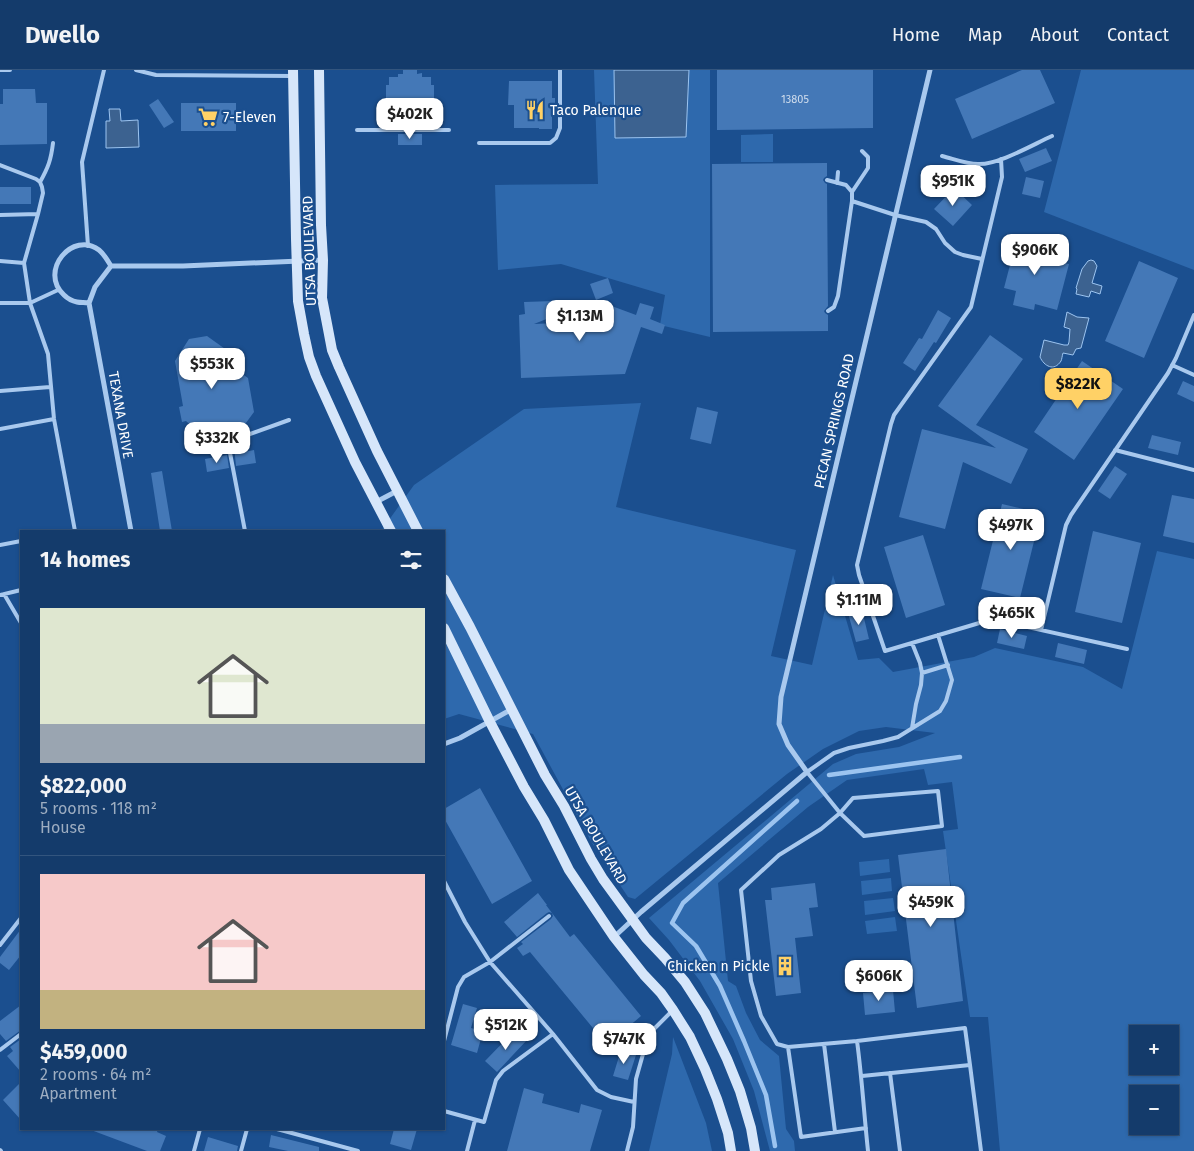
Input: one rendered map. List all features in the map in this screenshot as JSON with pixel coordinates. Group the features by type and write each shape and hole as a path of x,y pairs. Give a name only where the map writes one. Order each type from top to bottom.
{"main road":[{"name":"UTSA BOULEVARD","path":"319,70 322,298 332,350 377,451 418,530"},
{"name":"UTSA BOULEVARD","path":"292,73 298,300 310,357 316,376 355,462 391,530"},
{"name":"UTSA BOULEVARD","path":"445,581 545,775 603,879 646,938 685,982 705,1014 740,1091 751,1128 755,1151"},
{"path":"445,630 490,722 569,870 614,937 661,993 690,1037 718,1099 731,1151"}],"street":[{"name":"PECAN SPRINGS ROAD","path":"807,772 788,745 779,724 781,697 930,70"},
{"path":"76,246 88,246 100,250 111,266 95,287 89,302 77,302 68,298 58,290 54,280 56,267 62,256 76,246"},
{"path":"111,266 183,266 323,260"},
{"name":"TEXANA DRIVE","path":"89,302 131,530"},
{"path":"376,502 398,491"},
{"path":"445,744 460,738 512,709"},
{"path":"614,937 807,772"}],"lane":[{"path":"0,70 10,70"},
{"path":"88,246 82,162 104,70"},
{"path":"136,70 256,76 292,73"},
{"path":"256,70 256,76"},
{"path":"479,143 550,143 556,138 560,128 560,70"},
{"path":"357,130 449,130"},
{"path":"942,156 977,164 990,163 1052,136"},
{"path":"40,182 51,160 54,143"},
{"path":"828,311 834,306 838,296 852,192 868,168 868,157 862,151"},
{"path":"1000,159 1002,177 970,307 894,415 857,565 859,575 884,651 996,620 1127,650"},
{"path":"0,165 36,179 42,187 38,214 24,263 30,302 48,354 54,419 74,530"},
{"path":"837,183 838,172"},
{"path":"827,180 846,185 852,192"},
{"path":"852,201 895,215 926,222 936,229 945,243 955,252 982,259"},
{"path":"0,215 38,214"},
{"path":"0,261 24,263"},
{"path":"0,304 30,302 58,290"},
{"path":"1041,630 1066,525 1172,365 1194,315"},
{"path":"1172,365 1194,375"},
{"path":"0,391 50,387"},
{"path":"0,429 54,419"},
{"path":"245,530 230,453 230,444 236,438 289,420"},
{"path":"1116,450 1194,470"},
{"path":"0,545 20,541"},
{"path":"20,590 2,594 20,621"},
{"path":"938,635 952,680 946,701 940,711 898,737 834,753 807,772 840,813 864,836 942,826 938,791 853,798 840,813 821,829 780,855 741,890 751,981 761,1016 777,1044 788,1047 824,1044 966,1028 981,1151"},
{"path":"912,643 920,662 922,673 912,728"},
{"path":"922,673 948,665"},
{"path":"445,883 465,922 490,962 553,1034 597,1090 611,1097 634,1102"},
{"path":"445,1037 458,987 464,977 490,962 549,916"},
{"path":"0,945 20,919"},
{"path":"627,1151 634,1127 636,1080 645,1047 654,1029 673,1010"},
{"path":"445,1111 484,1122 496,1080 504,1071 553,1034"},
{"path":"0,1050 20,1035"},
{"path":"857,1041 868,1151"},
{"path":"824,1044 835,1132"},
{"path":"788,1047 801,1137 866,1128"},
{"path":"862,1076 970,1065"},
{"path":"890,1073 900,1151"},
{"path":"467,1151 476,1120"},
{"path":"194,1151 200,1130"},
{"path":"241,1151 247,1130"},
{"path":"282,1130 358,1151"}],"shaded area":[{"path":"594,70 710,70 710,337 660,325 665,295 561,264 498,270 495,185 598,184"},
{"path":"614,70 689,70 686,137 615,138"},
{"path":"1081,70 1194,70 1194,270 1044,212"},
{"path":"109,109 120,109 121,121 138,120 139,147 106,148 106,121 110,121"},
{"path":"773,134 773,162 741,162 741,135"},
{"path":"1091,260 1097,266 1092,283 1102,286 1100,294 1091,291 1089,297 1076,294 1082,269"},
{"path":"1067,312 1077,317 1089,318 1081,348 1076,349 1073,355 1063,353 1061,361 1052,367 1044,363 1040,357 1044,340 1068,345 1070,329 1064,327"},
{"path":"641,403 616,507 796,550 771,656 812,665 833,575 858,660 879,658 893,672 974,657 995,648 1083,667 1122,689 1157,551 1194,559 1194,1151 1000,1151 988,1017 970,1017 943,831 958,829 952,782 928,785 924,769 847,780 808,807 718,883 728,981 736,986 746,1013 760,1040 779,1056 786,1129 794,1141 795,1151 770,1151 754,1091 733,1039 700,981 669,940 649,918 833,764 856,754 899,747 935,733 886,727 859,731 823,749 787,774 635,899 628,897 592,843 533,734 459,714 445,719 445,530 382,530 414,485 524,409"},
{"path":"889,859 890,872 860,876 859,862"},
{"path":"891,878 892,891 862,895 861,881"},
{"path":"893,898 895,911 865,915 864,901"},
{"path":"895,917 897,931 867,934 865,921"},
{"path":"906,966 908,978 871,982 870,970"},
{"path":"673,1037 706,1123 712,1151 649,1151 672,1054"}],"building":[{"path":"403,70 417,70 417,74 422,73 422,77 431,77 431,85 434,85 434,111 422,111 422,126 398,126 398,112 386,112 386,85 389,85 389,77 398,77 398,74 403,74"},
{"path":"717,70 873,70 873,128 717,130"},
{"path":"1022,70 1040,70 1055,103 972,139 955,99"},
{"name":"Taco Palenque","path":"509,81 552,81 552,98 555,98 555,116 552,116 552,129 514,128 514,105 508,105"},
{"path":"3,89 35,89 36,103 47,103 47,144 0,145 0,104 3,104"},
{"path":"158,99 174,122 164,128 149,105"},
{"name":"7-Eleven","path":"181,103 236,103 236,131 181,131"},
{"path":"398,134 422,134 422,145 398,145"},
{"path":"1046,148 1052,161 1025,172 1019,159"},
{"path":"827,163 827,176 823,180 827,184 828,306 824,311 828,315 828,331 713,332 712,164"},
{"path":"951,166 981,173 977,187 948,180"},
{"path":"1026,177 1044,181 1040,198 1022,194"},
{"path":"0,187 31,187 31,204 0,204"},
{"path":"954,188 972,205 953,226 934,209"},
{"path":"1017,238 1050,246 1047,259 1069,264 1057,310 1035,304 1034,310 1013,305 1016,291 1004,288"},
{"path":"1139,261 1178,278 1144,358 1105,341"},
{"path":"608,278 613,293 596,300 590,284"},
{"path":"554,301 554,316 534,324 604,321 609,305 636,315 640,303 654,307 650,319 665,325 662,334 641,327 625,374 521,378 519,315 525,314 524,302"},
{"path":"938,310 951,318 936,343 934,342 915,371 903,363 919,338 922,339"},
{"path":"990,335 1023,359 976,425 1028,449 1011,484 963,462 945,529 899,517 922,429 996,448 938,406"},
{"path":"207,336 228,351 231,366 248,378 254,412 240,431 236,432 236,435 227,442 226,452 223,435 205,438 186,421 182,422 179,407 183,406 175,361 189,339"},
{"path":"1082,361 1123,389 1074,460 1034,432"},
{"path":"1183,381 1194,386 1194,402 1177,394"},
{"path":"697,407 718,412 711,444 690,439"},
{"path":"1152,435 1181,442 1178,455 1148,448"},
{"path":"237,443 239,453 254,450 256,463 236,466 234,446"},
{"path":"227,455 229,468 207,472 205,459"},
{"path":"1115,466 1127,474 1110,499 1098,491"},
{"path":"162,471 172,530 160,530 151,473"},
{"path":"1172,495 1194,499 1194,543 1163,536"},
{"path":"1002,504 1041,513 1020,598 981,589"},
{"path":"1093,531 1141,543 1122,623 1075,612"},
{"path":"923,535 945,605 906,618 884,547"},
{"path":"862,610 869,639 856,642 848,613"},
{"path":"1000,629 1027,636 1024,649 997,643"},
{"path":"1058,643 1087,650 1084,664 1055,657"},
{"path":"480,788 532,881 492,904 445,820 445,808"},
{"path":"946,849 963,1001 917,1008 898,855"},
{"name":"Chicken n Pickle","path":"815,883 818,907 809,908 813,936 795,938 801,993 776,996 765,900 772,900 771,888"},
{"path":"538,893 552,913 547,913 517,937 504,922"},
{"path":"552,913 570,937 574,934 641,1016 607,1045 530,952 523,956 517,948 523,944 521,942 551,919"},
{"path":"20,930 20,956 9,970 0,963 0,957"},
{"path":"893,990 895,1012 865,1015 863,993"},
{"path":"463,1004 477,1008 471,1028 483,1031 477,1053 451,1045"},
{"path":"20,1006 20,1031 6,1041 0,1034 0,1021"},
{"path":"516,1029 527,1040 497,1072 485,1061"},
{"path":"20,1040 20,1071 7,1056 13,1051 10,1047"},
{"path":"621,1050 636,1055 628,1080 613,1076"},
{"path":"20,1083 20,1119 3,1100"},
{"path":"524,1088 544,1094 542,1103 579,1113 581,1104 602,1110 590,1151 507,1151"},
{"path":"91,1130 158,1130 157,1132 166,1136 160,1151 147,1151"},
{"path":"394,1130 417,1130 411,1150 390,1144"},
{"path":"271,1135 319,1147 319,1151 288,1151 269,1147"},
{"path":"208,1137 238,1146 237,1151 204,1151"}],"waterway":[{"path":"829,775 960,757"},
{"path":"775,1146 766,1095 720,986 696,946 672,923 683,903 797,801"}],"place":[{"name":"Taco Palenque","path":"535,110"},
{"name":"7-Eleven","path":"208,117"},
{"name":"Chicken n Pickle","path":"785,966"}]}
